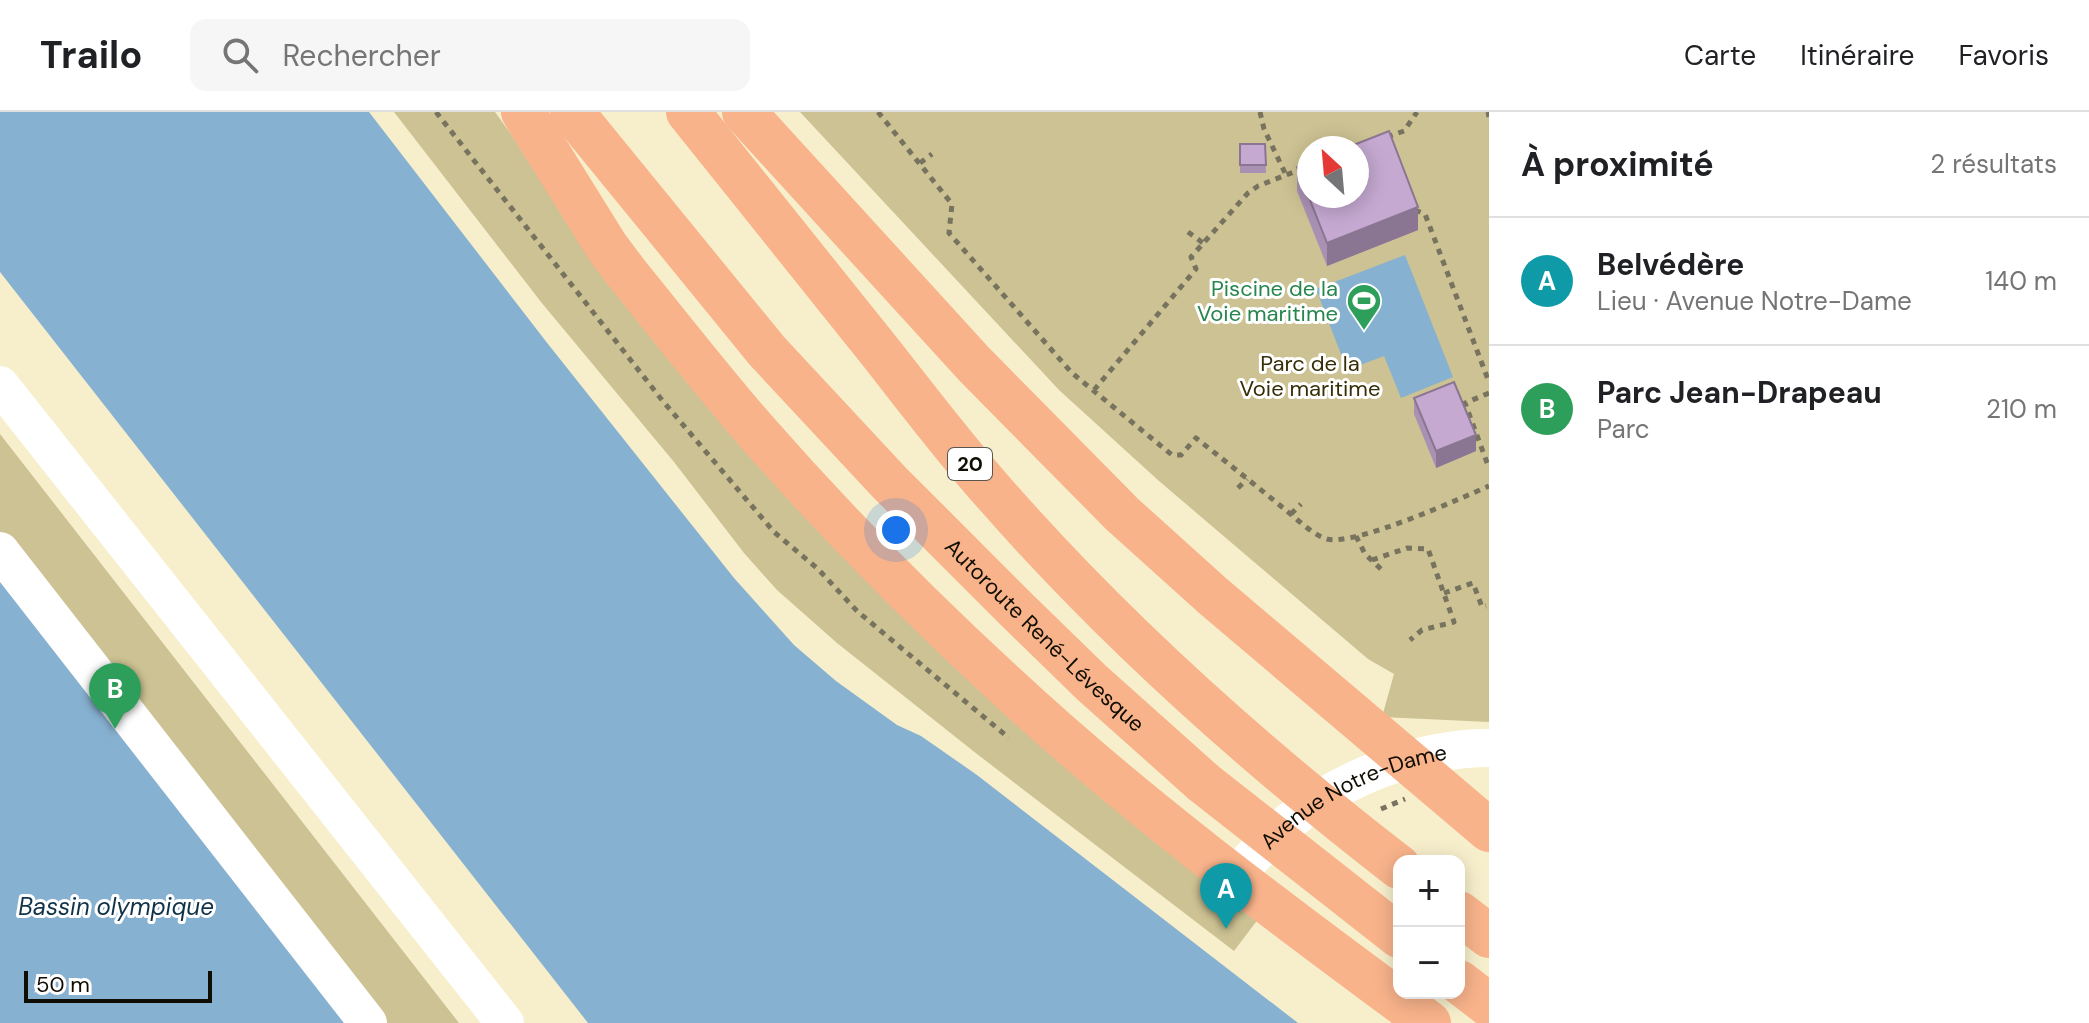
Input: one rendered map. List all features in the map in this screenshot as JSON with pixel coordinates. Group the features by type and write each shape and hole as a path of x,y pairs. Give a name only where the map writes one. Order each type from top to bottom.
{"highway":[{"path":"523,112 625,271 795,475 893,578 1006,686 1157,817 1429,1023"},
{"name":"Autoroute René-Lévesque","path":"572,112 729,307 856,448 1092,683 1245,817 1393,931"},
{"name":"20","path":"688,112 994,493 1133,638 1291,780 1393,862"},
{"path":"744,112 974,364 1122,514 1213,596 1489,830"},
{"path":"1465,918 1489,936"},
{"path":"1465,987 1489,1005"}],"street":[{"path":"0,385 505,1023"},
{"path":"0,551 368,1023"},
{"name":"Avenue Notre-Dame","path":"1234,877 1271,838 1322,798 1363,777 1409,761 1453,751 1489,748"}],"path":[{"path":"878,112 952,204 949,233 1072,373 1172,455 1181,455 1196,438 1291,514 1330,540 1356,536 1446,505 1489,486"},
{"path":"1260,112 1264,129 1286,175"},
{"path":"1373,142 1404,131 1417,112"},
{"path":"920,163 932,154"},
{"path":"1094,390 1196,269 1191,257 1248,193 1297,171"},
{"path":"1414,210 1425,214 1489,382"},
{"path":"1188,232 1203,243"},
{"path":"1489,393 1465,403 1489,468"},
{"path":"1461,416 1469,413"},
{"path":"1238,488 1247,479"},
{"path":"1291,514 1301,504"},
{"path":"1356,536 1361,548 1384,572"},
{"path":"1372,560 1407,548 1428,549 1454,622 1422,630 1410,640"},
{"path":"1444,593 1473,583 1482,607 1486,606"}],"green space":[{"path":"394,112 495,112 623,288 1262,914 1234,951 977,754 837,643 777,590 541,302"},
{"name":"Parc de la Voie maritime","path":"800,112 1489,112 1489,722 1382,717 1394,674 1368,659 1159,481 1059,390"},
{"path":"0,434 459,1023 0,1023"}],"water":[{"path":"0,112 369,112 734,578 794,645 836,681 897,725 921,736 977,775 1298,1023 588,1023 0,272"},
{"path":"1405,255 1453,377 1401,398 1384,356 1347,370 1316,289"},
{"name":"Bassin olympique","path":"0,570 354,1023 0,1023"}],"building":[{"path":"1389,131 1418,207 1327,243 1313,208 1369,208 1369,139"},
{"path":"1240,144 1265,144 1266,165 1240,165"},
{"path":"1454,382 1476,435 1436,451 1414,398"}],"place":[{"name":"Piscine de la Voie maritime","path":"1364,332"},
{"name":"Parc Jean-Drapeau","path":"115,729"},
{"name":"Belvédère","path":"1226,929"}]}
